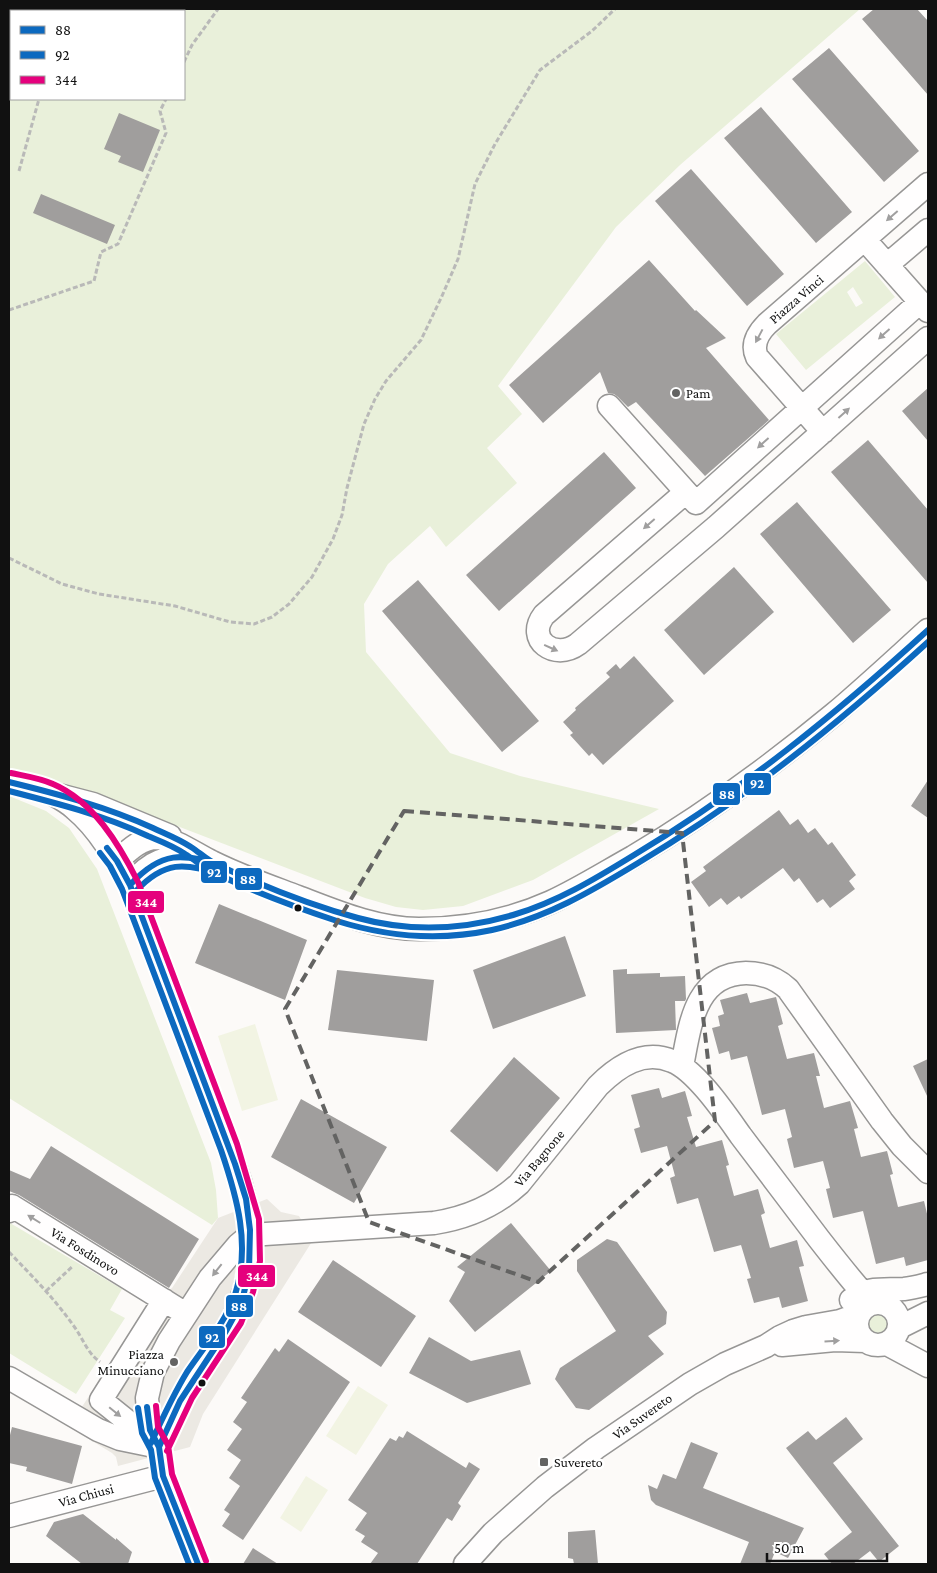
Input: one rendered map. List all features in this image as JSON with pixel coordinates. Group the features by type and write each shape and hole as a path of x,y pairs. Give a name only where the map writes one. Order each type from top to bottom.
{"street":[{"name":"Piazza Vinci","path":"823,432 756,357 754,348 756,338 767,324 928,184"},
{"path":"887,265 928,230"},
{"path":"865,240 924,306 691,498 544,615 538,624 538,636 544,644 558,651 574,648 716,526 928,338"},
{"path":"609,406 716,526"},
{"path":"117,861 142,842 156,838 177,844 213,863 334,910 374,923 400,928 436,929 471,925 529,910 557,899 644,850 745,783 836,713 928,630"},
{"path":"9,782 93,804 157,830 194,849 213,863"},
{"path":"49,792 75,809 96,831 117,861 130,885 229,1147 250,1219 250,1267 238,1310 227,1330 184,1394 159,1447"},
{"path":"130,885 145,869 156,862 168,858 184,858 213,863"},
{"path":"682,1066 697,1007 703,993 718,980 738,974 752,973 769,976 788,989 882,1121 902,1146 928,1172"},
{"name":"Via Bagnone","path":"250,1235 434,1223 456,1219 484,1209 506,1195 524,1179 591,1094 612,1073 624,1064 643,1058 661,1058 682,1066 693,1076 721,1109 829,1252 862,1292"},
{"name":"Via Fosdinovo","path":"9,1211 12,1206 164,1300"},
{"path":"198,1564 163,1476 159,1447 150,1430 147,1398 153,1372 186,1314 219,1266 250,1235"},
{"path":"766,1346 794,1318 808,1312 844,1306 862,1292 881,1288 908,1289 928,1284"},
{"path":"159,1447 101,1400 164,1300 186,1314"},
{"path":"886,1304 928,1300"},
{"path":"884,1338 897,1314 893,1308 879,1302 869,1305 859,1314 857,1328 884,1338 928,1354"},
{"name":"Via Suvereto","path":"766,1346 884,1338 928,1313"},
{"name":"Via Suvereto","path":"464,1564 493,1533 596,1448 707,1373 766,1346 793,1331 840,1321 859,1314"},
{"path":"884,1338 928,1366"},
{"path":"153,1372 168,1386 184,1394"},
{"path":"9,1378 83,1422 120,1438 159,1447"},
{"name":"Via Chiusi","path":"9,1516 163,1476"}],"path":[{"path":"185,60 192,45 218,9"},
{"path":"9,558 62,584 99,594 175,606 230,622 254,624 272,617 289,604 312,577 333,539 342,515 364,424 375,399 386,381 421,340 442,296 458,259 474,184 495,144 540,70 592,31 615,9"},
{"path":"18,171 39,100"},
{"path":"9,310 94,281 101,252 118,244 166,133 160,111 166,100"},
{"path":"9,1252 46,1291 74,1326 93,1357 100,1362"},
{"path":"46,1291 73,1266"}],"highlighted area":[{"path":"404,811 682,833 715,1121 538,1282 369,1222 285,1009"}],"green space":[{"path":"9,9 860,9 680,165 616,227 498,386 522,414 487,448 517,483 446,547 430,526 388,564 364,604 366,652 450,753 520,776 659,809 533,880 463,906 423,910 396,907 365,898 112,801 9,770"},
{"path":"865,261 895,297 806,370 776,334","holes":["853,287 863,303 856,307 847,292"]},
{"path":"9,796 46,811 69,828 97,869 211,1163 216,1190 218,1218 212,1225 9,1098"},
{"path":"255,1024 278,1100 242,1111 218,1036"},
{"path":"10,1223 122,1289 110,1310 125,1318 76,1394 9,1353"},
{"path":"878,1312 887,1316 891,1325 887,1334 878,1338 869,1334 865,1325 869,1316"},
{"path":"358,1386 388,1405 356,1455 326,1436"},
{"path":"306,1476 328,1490 301,1532 280,1518"}],"shaded area":[{"name":"Piazza Minucciano","path":"267,1199 281,1212 299,1216 313,1240 203,1414 190,1447 118,1466 116,1457 112,1453 69,1427 147,1306 172,1288 218,1218"}],"building":[{"path":"874,9 917,9 928,21 928,95 862,19"},
{"path":"829,48 919,151 884,182 792,79"},
{"path":"761,107 852,212 816,243 724,138"},
{"path":"119,113 160,130 143,172 118,162 121,156 104,149"},
{"path":"691,169 784,274 747,306 655,201"},
{"path":"41,194 115,225 107,244 33,213"},
{"path":"649,260 695,311 726,338 706,348 769,420 705,476 636,402 628,407 614,394 608,393 600,372 543,423 509,385"},
{"path":"928,388 928,441 902,411"},
{"path":"868,440 928,510 928,583 831,472"},
{"path":"604,452 636,488 499,611 466,575"},
{"path":"797,502 891,610 853,643 760,534"},
{"path":"734,567 774,612 704,675 664,630"},
{"path":"418,580 539,721 502,752 382,611"},
{"path":"634,656 674,701 603,765 592,753 589,756 570,735 573,733 563,722 576,710 575,708 610,677 606,673 616,664 620,669"},
{"path":"928,780 928,818 911,806"},
{"path":"779,810 790,825 798,819 808,833 815,828 828,845 832,842 856,875 849,881 855,889 830,908 823,899 817,903 799,878 794,882 783,868 741,899 739,896 727,905 721,898 709,907 691,882 706,871 703,867"},
{"path":"219,904 307,940 285,1000 195,963"},
{"path":"565,936 586,996 493,1029 473,970"},
{"path":"627,969 627,974 660,973 660,977 685,976 686,999 685,1001 675,1001 676,1030 616,1033 613,970"},
{"path":"337,970 434,980 427,1041 328,1030"},
{"path":"747,993 750,1003 776,997 783,1024 778,1026 787,1059 814,1053 820,1076 816,1076 824,1108 850,1101 858,1128 854,1129 861,1157 887,1151 893,1174 890,1175 898,1207 924,1201 928,1218 928,1260 906,1266 904,1257 876,1264 863,1211 833,1218 826,1189 830,1188 823,1161 794,1168 787,1139 792,1137 785,1109 762,1115 747,1056 731,1060 729,1051 719,1054 712,1028 720,1026 718,1016 724,1014 720,1000"},
{"path":"514,1057 560,1098 497,1172 450,1131"},
{"path":"928,1059 928,1098 913,1066"},
{"path":"659,1088 662,1098 685,1091 692,1116 687,1117 696,1147 722,1140 729,1165 726,1166 734,1196 758,1189 765,1213 761,1215 770,1248 797,1240 804,1266 799,1267 808,1301 782,1308 779,1297 754,1303 747,1279 751,1278 741,1245 714,1252 698,1198 677,1204 670,1178 675,1176 667,1146 641,1153 634,1129 640,1127 631,1095"},
{"path":"301,1099 387,1147 354,1203 271,1157"},
{"path":"51,1146 199,1239 169,1288 19,1195 9,1191 9,1170 30,1179"},
{"path":"511,1223 551,1271 475,1332 449,1301 465,1272 457,1267"},
{"path":"607,1239 617,1242 667,1312 666,1324 648,1336 664,1354 589,1410 576,1408 555,1379 560,1368 616,1331 577,1271 577,1260"},
{"path":"333,1260 416,1316 381,1367 298,1312"},
{"path":"429,1337 471,1361 520,1350 531,1384 467,1403 409,1373"},
{"path":"288,1339 350,1382 243,1540 222,1526 230,1514 224,1510 240,1486 229,1478 241,1460 227,1450 242,1429 233,1422 247,1402 241,1398 275,1348 279,1352"},
{"path":"846,1417 863,1439 833,1463 899,1546 879,1562 870,1551 853,1564 832,1564 824,1554 852,1532 786,1448 808,1431 816,1440"},
{"path":"12,1427 82,1446 72,1484 26,1471 27,1467 9,1463 9,1439"},
{"path":"407,1431 466,1468 469,1462 480,1469 458,1503 461,1506 452,1521 447,1518 417,1564 370,1564 378,1553 361,1542 365,1536 355,1530 367,1513 348,1500 390,1438 396,1441 399,1436 403,1438"},
{"path":"691,1442 718,1453 703,1488 804,1528 788,1558 775,1552 770,1564 740,1564 749,1542 656,1505 651,1500 648,1485 657,1489 663,1474 676,1479"},
{"path":"83,1514 132,1552 128,1564 82,1564 46,1536 54,1522"},
{"path":"595,1530 598,1564 574,1564 573,1559 568,1558 568,1532"},
{"path":"253,1548 278,1564 243,1564"}],"transit line":[{"name":"88","path":"9,782 46,791 136,820 182,842 213,862 233,872 286,894 340,913 377,923 397,926 436,927 474,924 529,910 560,897 605,873 674,830 712,805 787,750 858,692 928,630"},
{"name":"92","path":"9,791 79,810 114,822 172,846 208,869 242,885 337,921 375,931 414,936 453,935 492,930 550,911 603,884 677,839 789,760 860,702 928,642"},
{"name":"344","path":"11,773 48,782 80,801 103,825 131,868 138,882 237,1144 259,1219 260,1261 253,1292 241,1323 192,1398 167,1451"},
{"name":"88","path":"107,848 117,861 130,885 235,1164 246,1199 250,1230 249,1271 238,1309 226,1331 180,1401 159,1447"},
{"name":"92","path":"100,853 110,866 122,889 221,1150 237,1203 242,1240 240,1276 231,1305 220,1325 187,1372 151,1443"},
{"name":"88","path":"130,885 152,866 163,860 173,858 196,859 224,867"},
{"name":"92","path":"136,891 156,874 176,867 186,866 221,875"},
{"name":"344","path":"156,1406 158,1427 168,1445 172,1474 206,1561"},
{"name":"88","path":"147,1407 150,1430 159,1447 163,1476 198,1564"},
{"name":"92","path":"138,1408 142,1433 151,1450 155,1478 189,1564"}],"place":[{"name":"Pam","path":"676,393"},
{"name":"Piazza Minucciano","path":"174,1362"},
{"name":"Suvereto","path":"544,1462"}]}
